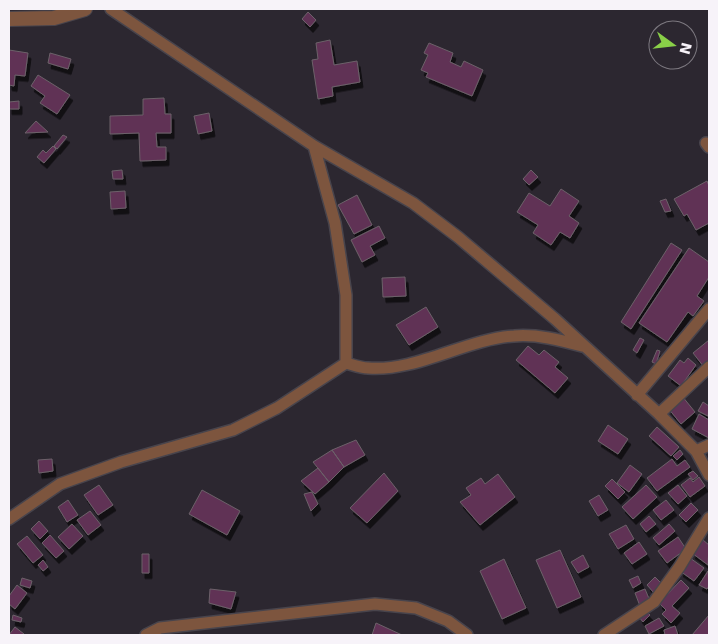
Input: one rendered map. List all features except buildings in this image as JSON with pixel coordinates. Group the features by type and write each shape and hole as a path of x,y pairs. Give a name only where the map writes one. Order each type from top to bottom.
{"street":[{"path":"9,20 54,18 85,9"},
{"path":"110,9 314,146 413,203 507,278 659,414 696,451 709,475"},
{"path":"314,146 336,223 346,295 346,363"},
{"path":"637,396 709,309"},
{"path":"9,519 60,484 121,462 233,430 277,408 346,363 368,368 402,365 478,342 514,336 546,337 584,346"},
{"path":"659,414 709,367"},
{"path":"696,451 709,445"},
{"path":"602,634 654,602 680,566 709,518"},
{"path":"146,635 160,628 375,604 416,608 448,620 467,635"}]}
